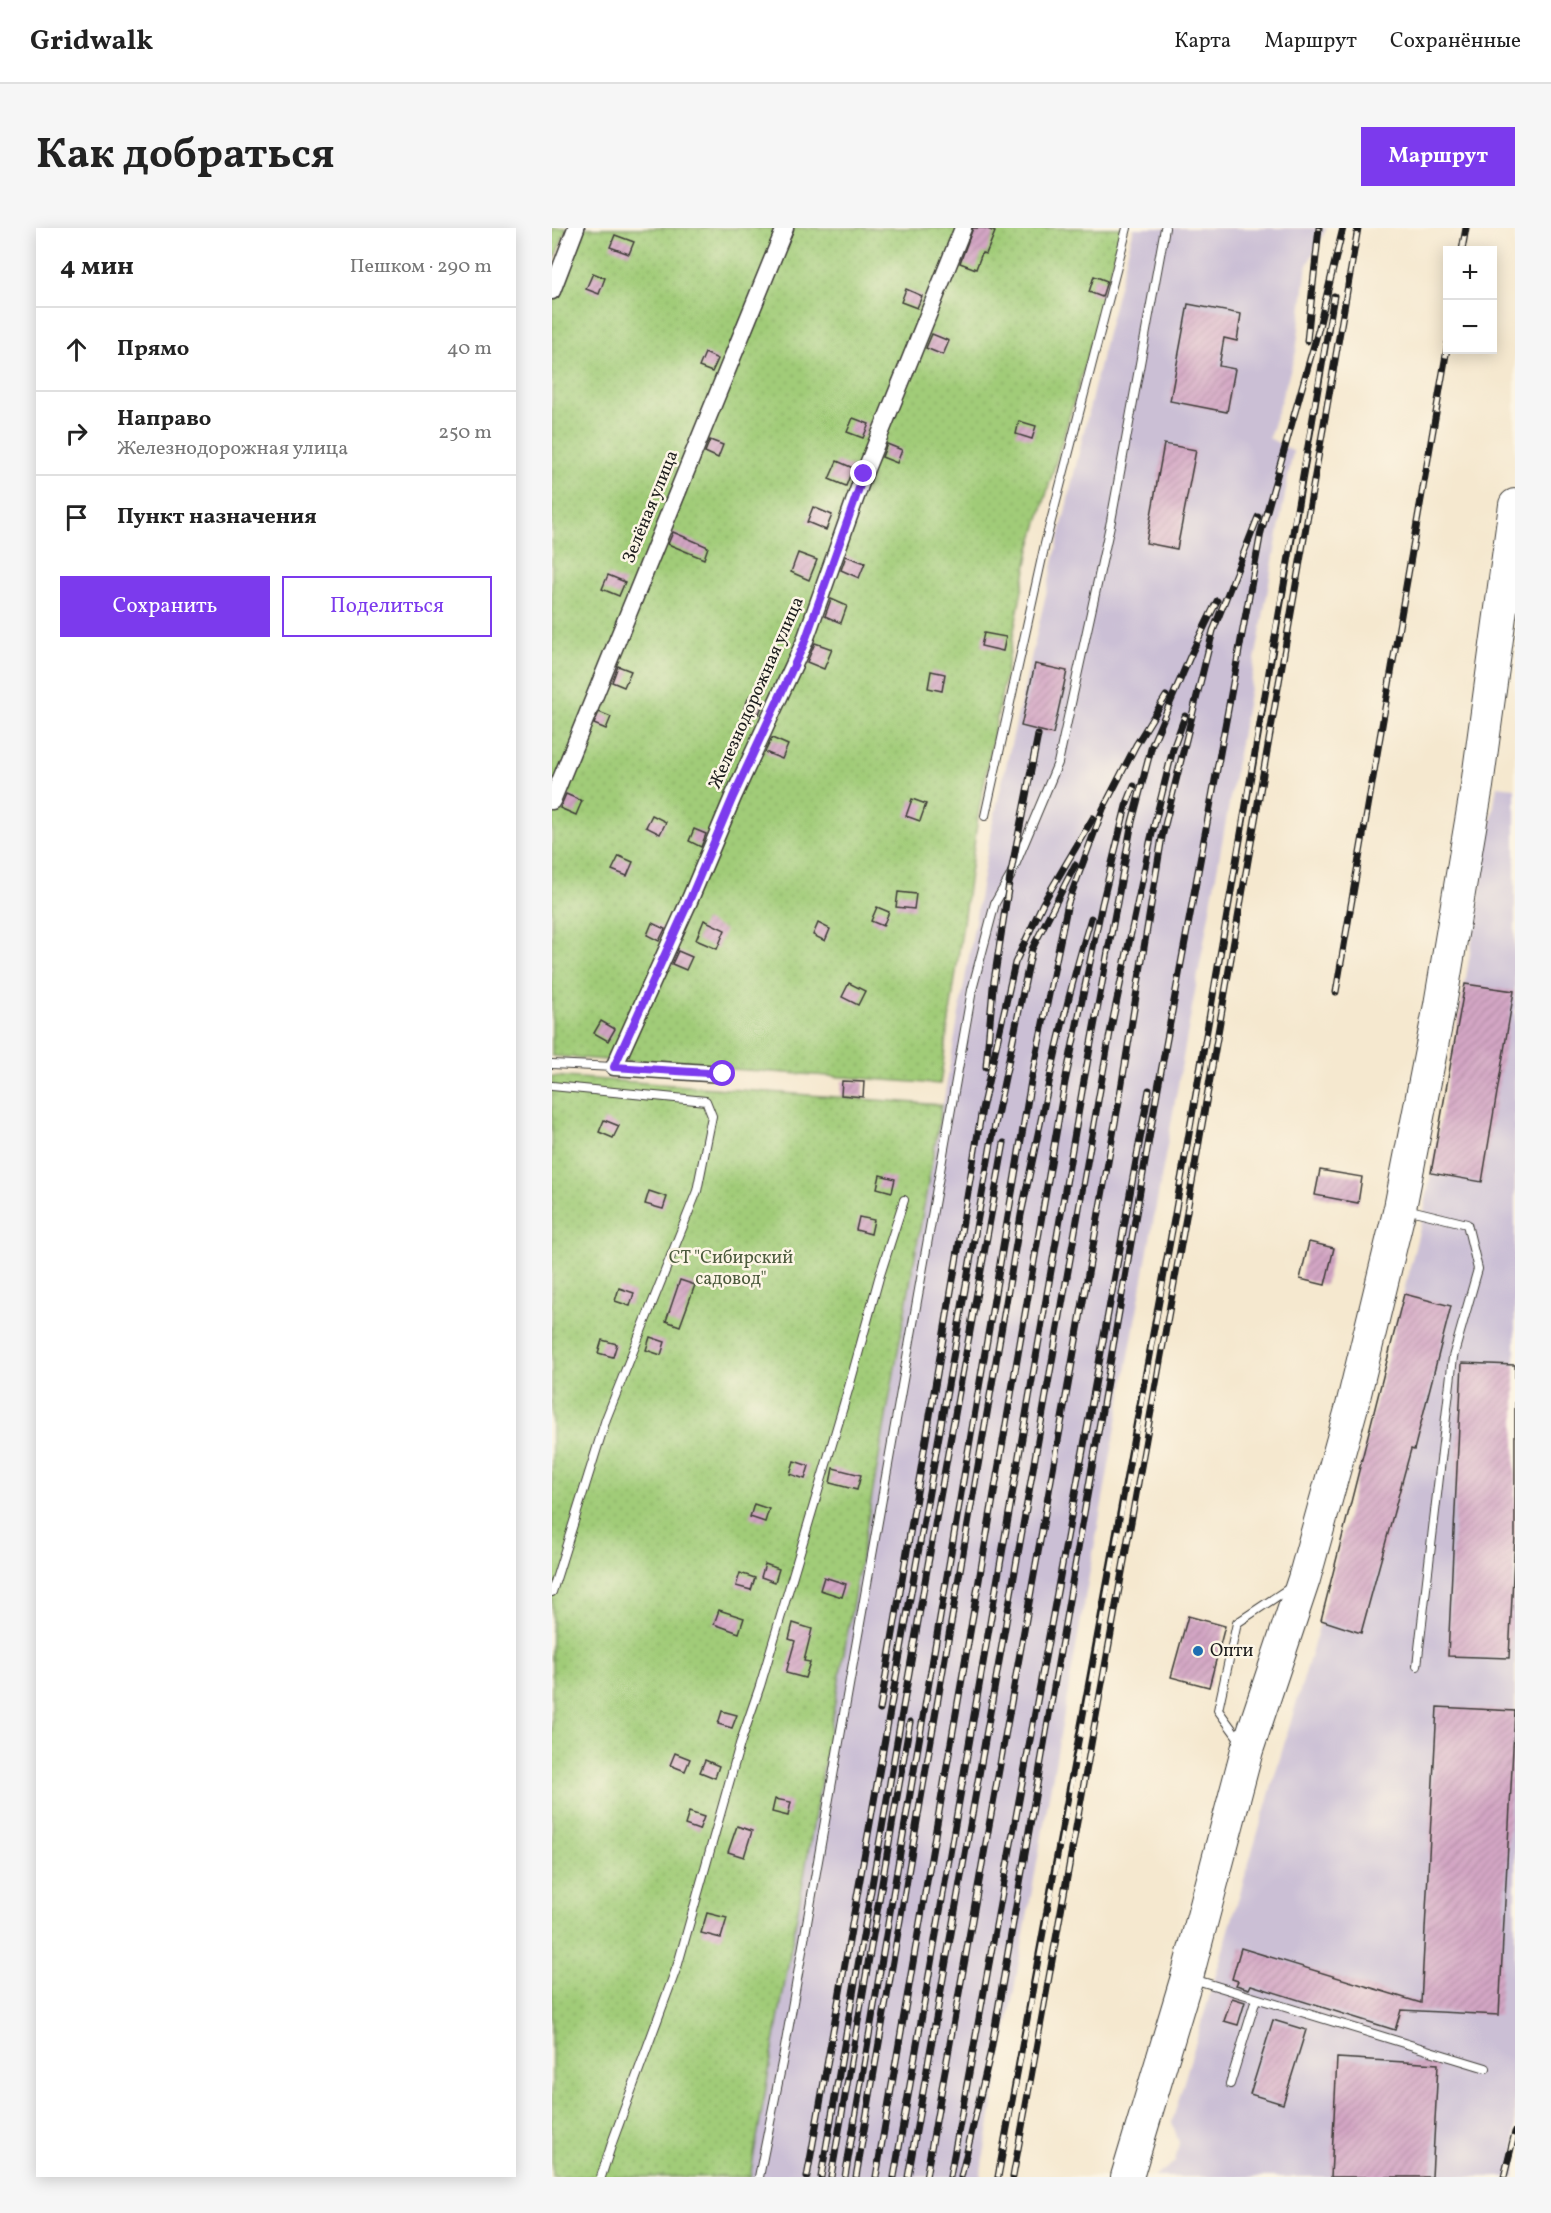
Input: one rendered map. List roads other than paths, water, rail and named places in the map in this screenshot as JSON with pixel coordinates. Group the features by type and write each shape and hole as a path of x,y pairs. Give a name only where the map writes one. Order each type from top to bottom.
{"highway":[{"path":"1127,2177 1187,1977 1247,1750 1304,1579 1352,1406 1400,1208 1440,1005 1502,640 1515,505"}],"street":[{"path":"552,291 576,228"},
{"name":"Зелёная улица","path":"552,801 785,228"},
{"name":"Железнодорожная улица","path":"614,1067 733,797 804,644 864,474 963,228"},
{"path":"614,1067 723,1074"}],"lane":[{"path":"985,816 1045,544 1127,228"},
{"path":"759,2177 784,2053 972,990 996,903 1010,877 1058,764 1111,521 1165,228"},
{"path":"552,1064 614,1067"},
{"path":"552,1086 706,1101 712,1116 697,1191 606,1419 552,1592"},
{"path":"601,2177 678,1964 740,1744 766,1664 904,1200"},
{"path":"1400,1208 1467,1224 1478,1269 1453,1357 1417,1666"},
{"path":"1247,1750 1218,1710 1237,1623 1304,1579"},
{"path":"1187,1977 1486,2068"},
{"path":"1230,2084 1256,1999"}],"railway":[{"path":"1307,341 1319,228"},
{"path":"961,2177 991,2050 1157,1093 1261,532 1318,331 1343,228"},
{"path":"1013,2177 1186,1217 1358,228"},
{"path":"1463,246 1466,228"},
{"path":"998,2177 1154,1334 1334,296"},
{"path":"1336,992 1446,354"},
{"path":"926,2177 1119,1101 1162,837 1213,631 1258,517"},
{"path":"894,2177 1083,1086 1132,822 1152,745 1192,652 1217,601"},
{"path":"845,2177 1031,1081 1068,903 1103,809 1136,745 1166,696"},
{"path":"908,2177 1110,1033 1151,838 1173,749 1185,716"},
{"path":"986,1067 993,987 1010,877 1038,735"},
{"path":"876,2177 1065,1082 1102,904 1126,806 1134,786"},
{"path":"880,1710 982,1109 1015,963 1043,903 1093,818"},
{"path":"807,2177 991,1144 1032,949 1075,865"},
{"path":"856,2177 1021,1215 1061,1029 1091,918"},
{"path":"950,2177 1149,1090"},
{"path":"821,2177 1004,1143"},
{"path":"831,2177 910,1722"},
{"path":"1504,2177 1515,2132"}],"place":[{"name":"Опти","path":"1198,1651"}],"park label":[{"name":"СТ \"Сибирский садовод\"","path":"731,1268"}]}
